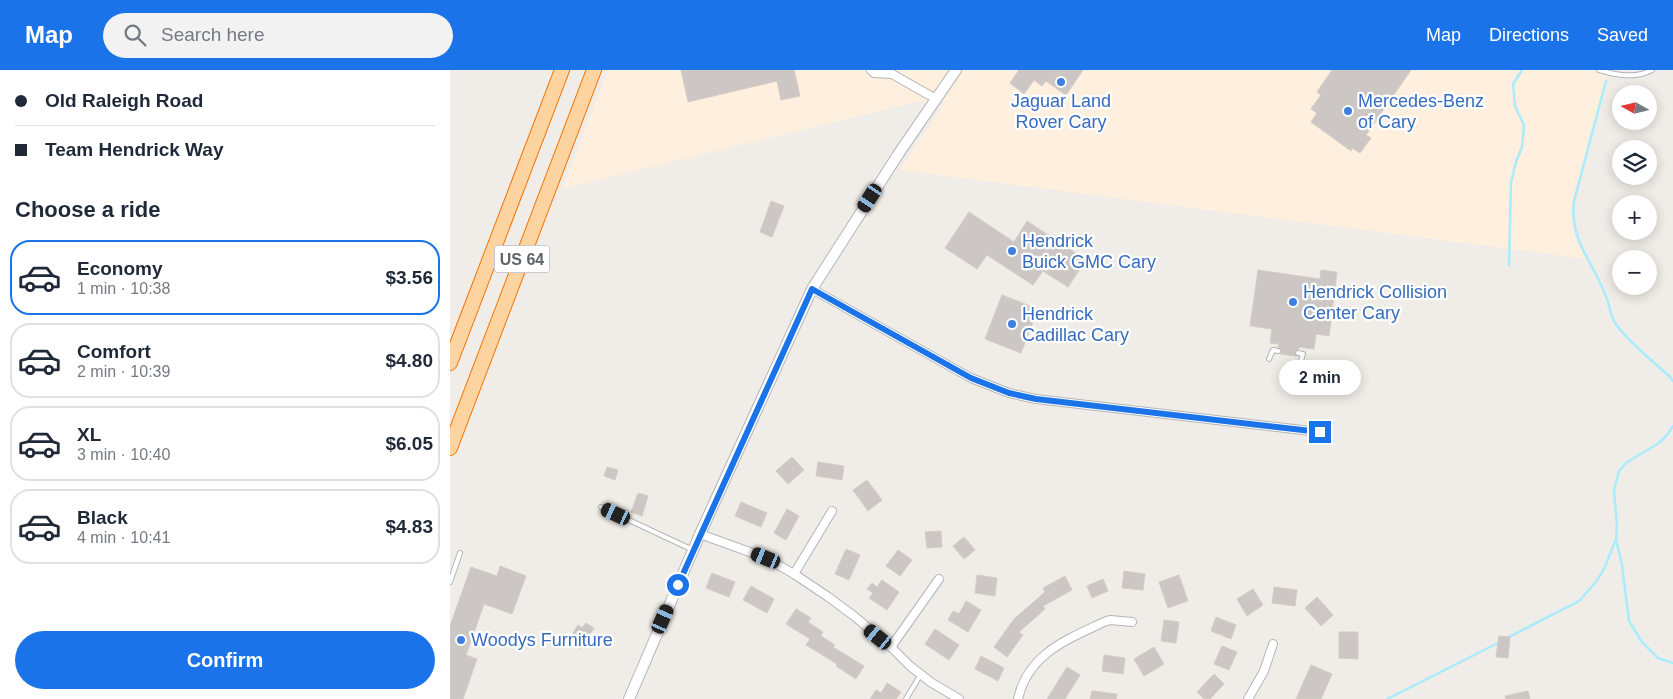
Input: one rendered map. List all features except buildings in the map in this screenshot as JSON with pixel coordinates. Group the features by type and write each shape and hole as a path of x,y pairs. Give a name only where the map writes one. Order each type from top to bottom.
{"highway":[{"name":"US 64","path":"450,363 562,70"},
{"name":"US 64","path":"450,448 594,70"}],"street":[{"path":"871,70 874,72 890,72 936,99"},
{"path":"629,699 700,534 812,289 956,70"},
{"path":"812,289 957,371 1009,393 1036,399 1320,432"},
{"path":"794,574 832,511"},
{"path":"700,534 766,558 794,574 827,596 891,647 910,666 959,699"},
{"path":"891,647 939,579"},
{"path":"1018,699 1026,675 1035,662 1049,650 1104,622 1110,620 1132,622"},
{"path":"1248,699 1264,671 1274,644"}],"lane":[{"path":"1599,70 1615,75 1631,76 1652,70"},
{"path":"1269,359 1273,350 1278,351"},
{"path":"1298,354 1303,354 1300,364"},
{"path":"601,507 693,550"},
{"path":"450,582 460,553"},
{"path":"906,699 921,674"}],"shaded area":[{"path":"608,70 1610,70 1572,214 1575,232 1588,259 899,170 946,102 916,102 562,189"}],"waterway":[{"path":"1509,265 1511,182 1522,147 1524,125 1515,106 1513,84 1522,70"},
{"path":"1606,81 1574,201 1573,215 1575,227 1578,238 1600,282 1615,323 1634,345 1673,381"},
{"path":"1507,638 1579,601 1596,582 1604,569 1616,539 1614,490 1619,471 1626,463 1659,443 1673,426"},
{"path":"1616,540 1622,565 1629,621 1642,642 1658,658 1673,663"},
{"path":"1387,699 1500,642"}],"place":[{"name":"Jaguar Land Rover Cary","path":"1061,82"},
{"name":"Mercedes-Benz of Cary","path":"1348,111"},
{"name":"Hendrick Buick GMC Cary","path":"1012,251"},
{"name":"Hendrick Collision Center Cary","path":"1293,302"},
{"name":"Hendrick Cadillac Cary","path":"1012,324"},
{"name":"Woodys Furniture","path":"461,640"}],"route":[{"path":"678,585 756,409 812,289 960,373 1009,393 1036,399 1091,406 1320,432"}]}
